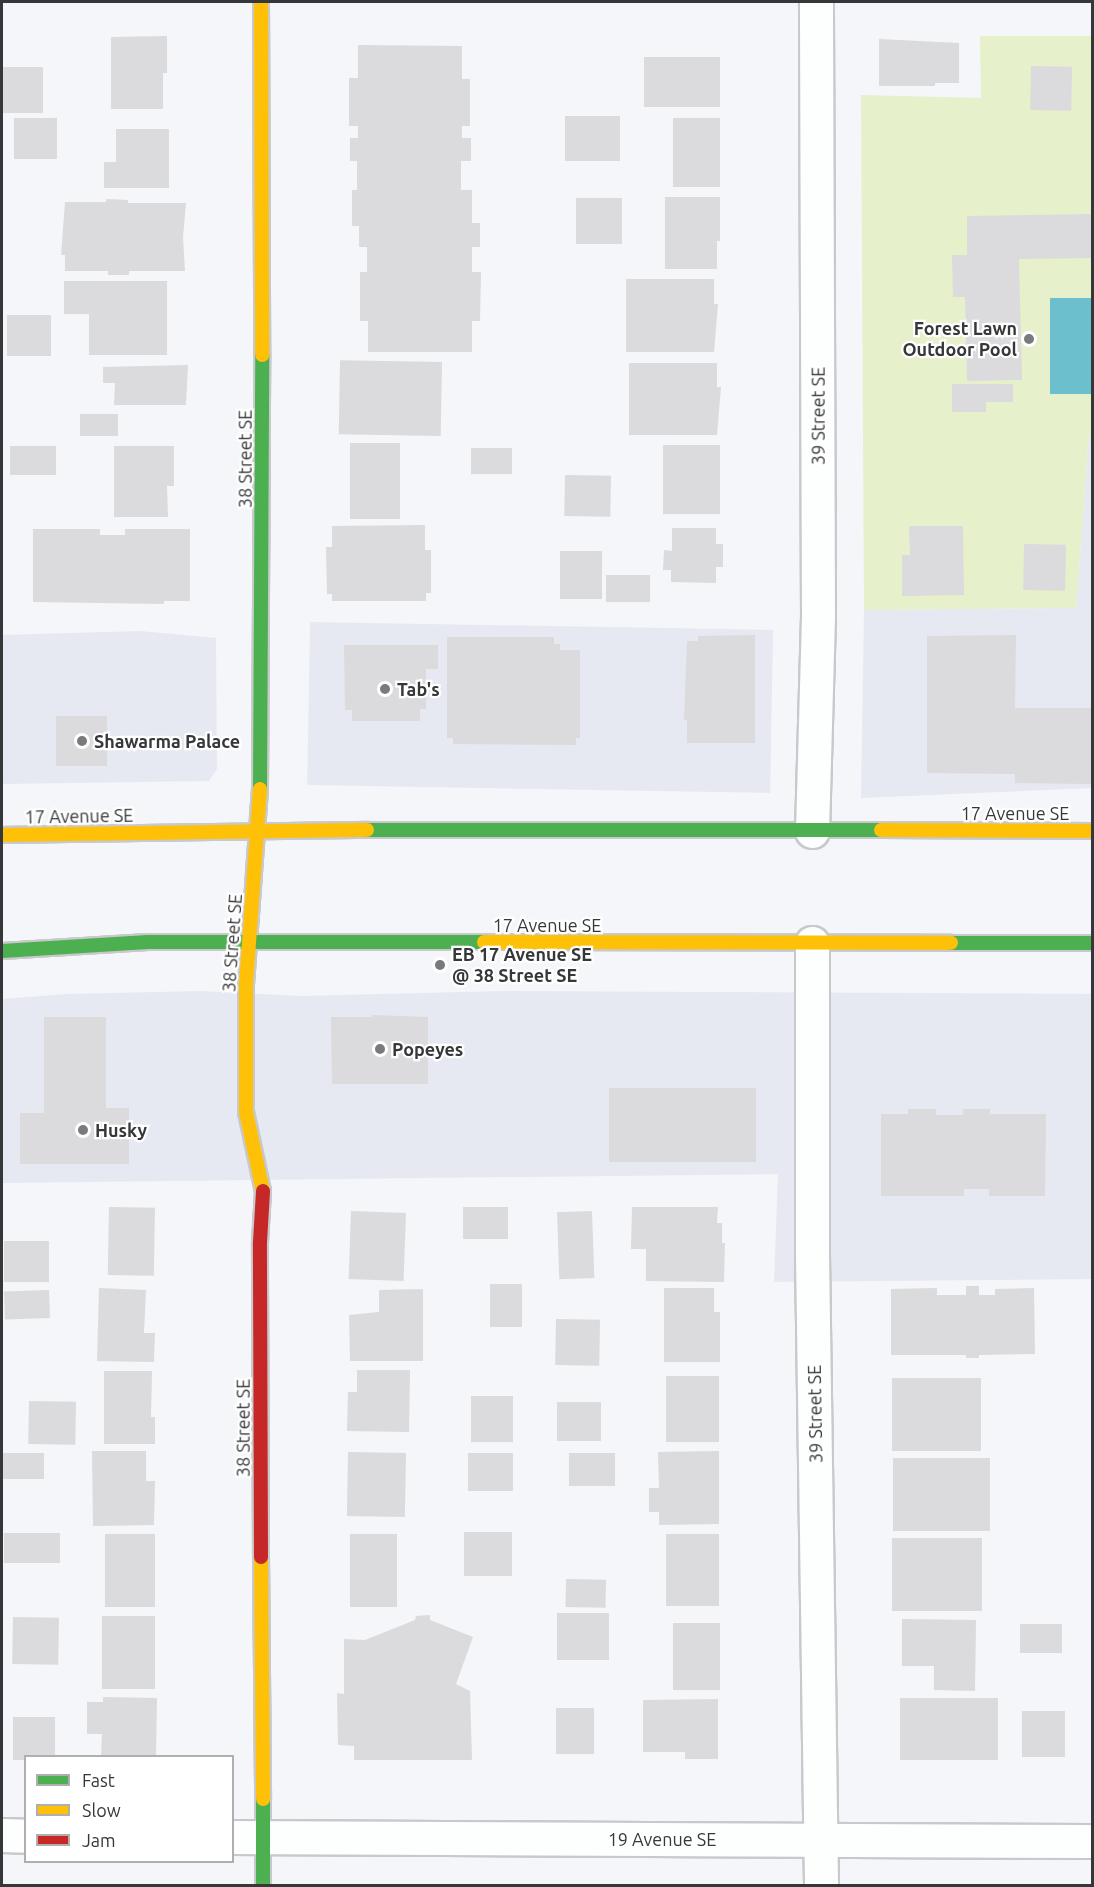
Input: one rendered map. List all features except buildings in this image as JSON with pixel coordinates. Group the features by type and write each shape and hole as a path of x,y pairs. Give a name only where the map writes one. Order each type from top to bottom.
{"main road":[{"name":"38 Street SE","path":"261,2 263,618 258,832 246,984 246,1112 263,1185 248,1837 263,1886"},
{"name":"17 Avenue SE","path":"2,836 427,829 1092,831"},
{"name":"17 Avenue SE","path":"2,951 148,942 1092,943"}],"street":[{"name":"39 Street SE","path":"812,831 818,617 816,2"},
{"name":"39 Street SE","path":"812,943 812,1254 821,1886"},
{"path":"2,1836 24,1836"},
{"name":"19 Avenue SE","path":"248,1837 1092,1841"}],"shaded area":[{"path":"1089,435 1092,435 1092,788 861,798 864,610 1076,608"},
{"path":"310,622 773,630 770,793 307,785"},
{"path":"140,631 216,638 217,769 209,781 2,784 2,635"},
{"path":"201,991 301,996 504,991 1092,994 1092,1279 774,1282 778,1174 2,1183 2,999 67,994"}],"green space":[{"path":"980,36 1092,36 1092,435 1089,435 1076,608 864,610 861,95 981,98"}],"water":[{"path":"1050,298 1092,298 1092,394 1050,394"}],"traffic: fast":[{"path":"260,789 262,355"},
{"path":"367,830 881,830"},
{"path":"2,951 148,942 484,942"},
{"path":"951,943 1092,943"},
{"path":"263,1799 263,1886"}],"traffic: slow":[{"path":"261,2 262,355"},
{"path":"260,789 246,984 246,1112 263,1191"},
{"path":"2,835 367,830"},
{"path":"881,830 1092,831"},
{"path":"484,942 951,943"},
{"path":"261,1557 263,1799"}],"traffic: jam":[{"path":"261,1557 260,1242 263,1191"}],"place":[{"name":"Forest Lawn Outdoor Pool","path":"1029,339"},
{"name":"Tab's","path":"385,689"},
{"name":"Shawarma Palace","path":"82,741"},
{"name":"EB 17 Avenue SE @ 38 Street SE","path":"440,965"},
{"name":"Popeyes","path":"380,1049"},
{"name":"Husky","path":"83,1130"}]}
